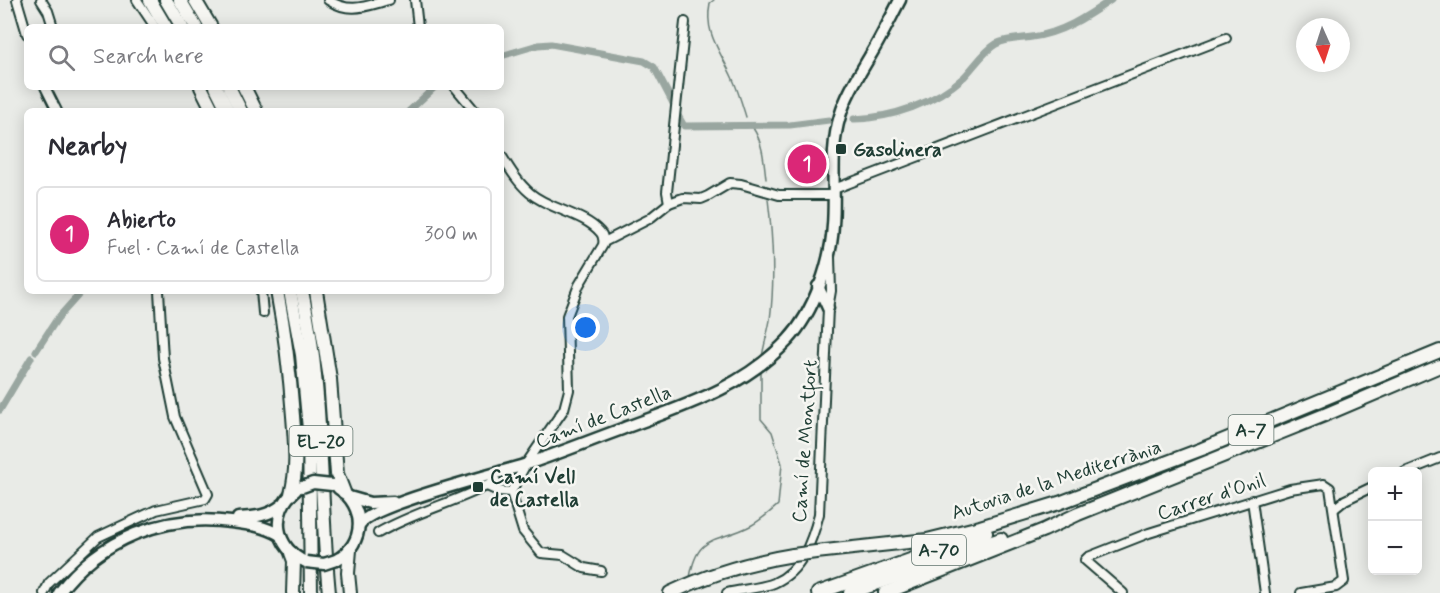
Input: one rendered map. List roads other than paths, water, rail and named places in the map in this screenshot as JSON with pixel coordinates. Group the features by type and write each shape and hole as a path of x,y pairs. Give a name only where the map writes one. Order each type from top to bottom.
{"highway":[{"path":"150,0 159,24"},
{"path":"166,0 180,24"},
{"path":"180,0 194,24"},
{"path":"195,0 209,24"},
{"path":"202,90 212,108"},
{"path":"218,90 226,108"},
{"path":"230,90 240,108"},
{"path":"246,90 254,108"},
{"path":"278,294 285,330 297,470 291,495"},
{"name":"EL-20","path":"291,294 303,366 319,593"},
{"name":"EL-20","path":"303,294 317,384 329,593"},
{"path":"316,294 330,380 337,474 347,494"},
{"name":"Autovia de la Mediterrània","path":"670,593 716,574 761,560 927,540 980,528 1059,503 1202,450 1440,351"},
{"name":"Autovia de la Mediterrània","path":"885,593 1044,530 1440,366"},
{"path":"310,468 311,593"},
{"name":"A-70","path":"818,593 984,534 1059,503"},
{"name":"A-70","path":"850,593 1039,525 1078,514"},
{"path":"350,550 348,573 350,593"},
{"path":"291,554 294,561 292,593"}],"main road":[{"name":"Camí de Castella","path":"360,524 370,515 526,464 719,391 749,374 781,346 793,333 812,304 819,288 828,251 829,215 833,196 834,157 839,117 855,82 900,0"},
{"name":"Camí de Castella","path":"781,346 799,316 828,251"},
{"path":"819,288 831,291"},
{"path":"819,288 828,308"},
{"path":"799,316 819,288"},
{"path":"59,593 84,566 110,546 126,538 145,530 184,520 213,520 264,515 283,505 302,487 313,483 332,485 347,494 357,510 360,524 358,536 350,550 336,560 324,564 306,562 291,554 280,535 278,523 283,505"},
{"name":"Camí de Castella","path":"347,494 370,503 385,503 424,496"},
{"path":"213,520 248,524 280,535"}],"street":[{"path":"17,0 24,24"},
{"path":"41,0 52,24"},
{"path":"137,0 158,24"},
{"path":"327,0 336,5 357,9 389,0"},
{"path":"415,0 418,24"},
{"path":"669,203 667,192 685,22"},
{"path":"601,571 584,568 563,555 541,553 523,531 511,492 526,464 564,409 569,390 567,316 579,285 604,242 649,219 669,203 683,198 701,199 730,183 779,195 833,196 1226,38"},
{"path":"46,90 56,108"},
{"path":"458,90 473,108"},
{"path":"465,108 466,100"},
{"path":"504,159 529,193 547,205 581,219 600,232 604,242"},
{"name":"Camí de Montfort","path":"727,593 775,583 791,572 810,544 819,514 828,308 831,291 828,251"},
{"path":"44,593 49,583 98,537 156,510 205,499 208,494 175,417 163,358 159,294"},
{"path":"261,294 263,313"},
{"path":"812,304 823,304 828,308"},
{"path":"1416,467 1440,458"},
{"path":"378,532 419,512 496,482"},
{"name":"Carrer d'Onil","path":"1123,593 1085,560 1149,533 1290,489 1324,484 1330,488 1335,509"},
{"path":"488,486 511,492"},
{"path":"1301,593 1336,587 1344,581 1335,509 1346,500 1368,489"},
{"path":"1252,500 1265,593"}],"waterway":[{"path":"714,0 710,3 711,33 734,82 746,117"},
{"path":"854,119 883,116 926,101 953,86 996,44 1043,35 1064,28 1111,0"},
{"path":"504,55 538,45 551,44 644,61 654,67 675,107"},
{"path":"412,108 432,90"},
{"path":"676,112 684,126 790,125 829,120"},
{"path":"753,128 761,146 766,179"},
{"path":"762,357 770,320 773,275 768,199"},
{"path":"36,351 57,319 79,294"},
{"path":"0,410 31,358"},
{"path":"690,578 693,563 704,545 752,525 778,505 782,464 772,432 761,419 761,370"}],"place":[{"name":"Gasolinera","path":"841,149"},
{"name":"Abierto","path":"807,164"},
{"name":"Camí Vell de Castella","path":"478,487"}]}
